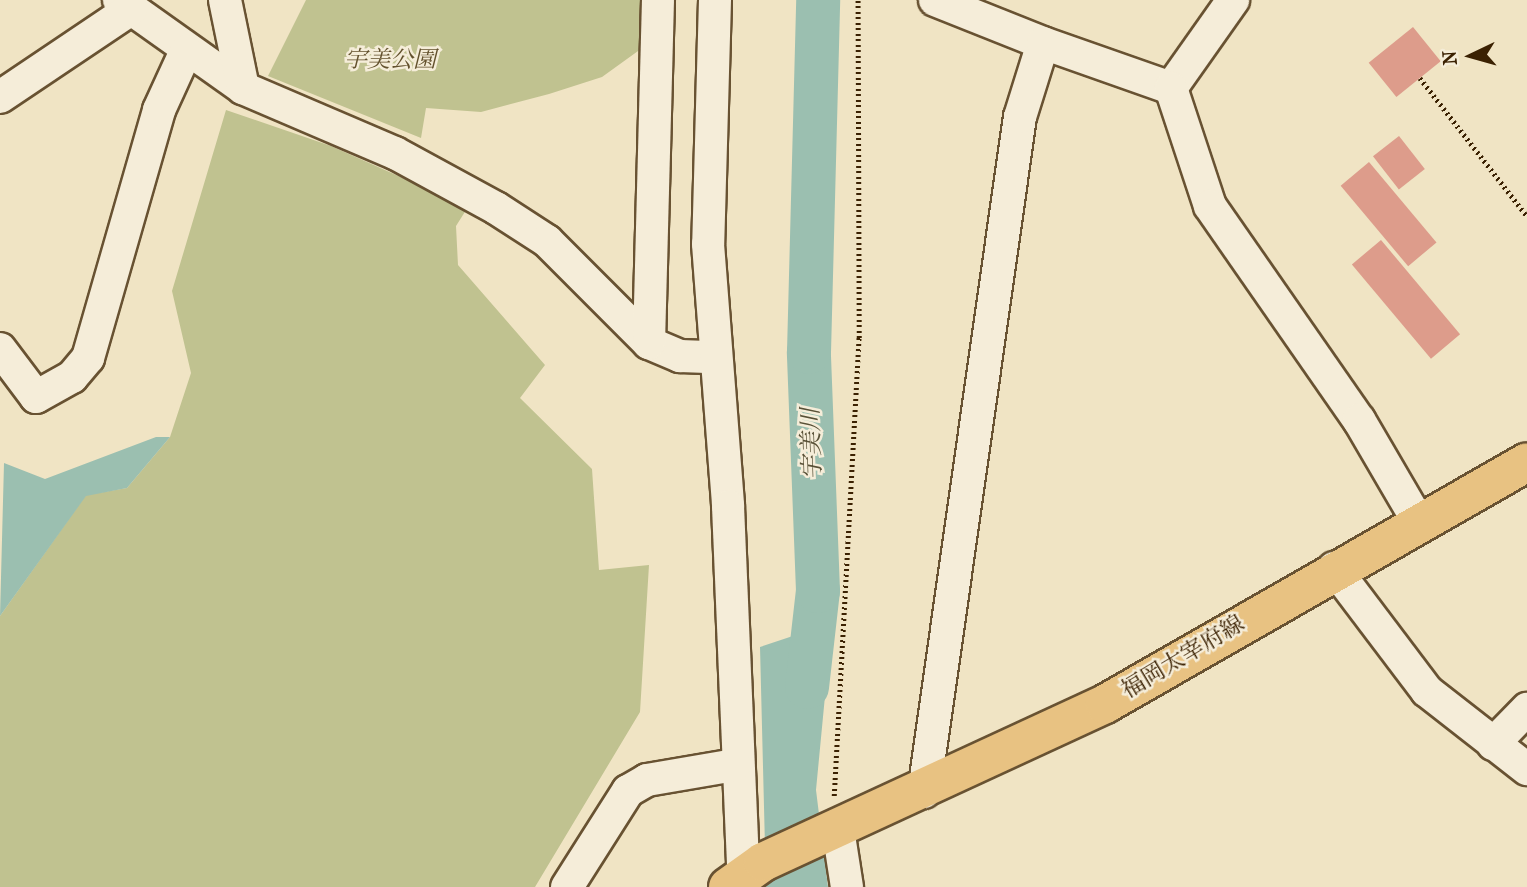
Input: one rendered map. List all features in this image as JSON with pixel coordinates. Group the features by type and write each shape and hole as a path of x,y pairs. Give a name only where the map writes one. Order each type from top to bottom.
{"main road":[{"name":"福岡太宰府線","path":"744,878 833,831 924,792 1105,704 1334,568 1527,462"}],"street":[{"path":"225,0 243,88"},
{"path":"649,344 658,0"},
{"path":"715,0 708,244 714,357 728,506 735,765 744,878"},
{"path":"935,0 1043,43 1171,89"},
{"path":"1171,89 1233,0"},
{"path":"0,97 125,4 186,51 243,88 395,153 496,208 547,241 649,344 680,356 714,357"},
{"path":"924,792 1020,117 1043,43"},
{"path":"0,349 36,397 72,377 89,358 159,110 186,51"},
{"path":"1171,89 1210,206 1359,420 1418,521"},
{"path":"1334,568 1427,691 1527,769"},
{"path":"1493,744 1527,709"},
{"path":"567,887 628,791 647,779 735,765"},
{"path":"833,831 847,887"}],"path":[{"path":"833,831 859,338 858,0"},
{"path":"1420,78 1527,215"}],"green space":[{"name":"宇美公園","path":"306,0 647,0 645,46 602,77 549,94 481,112 426,108 421,138 268,76"},
{"path":"226,110 331,146 468,207 456,226 458,265 545,365 520,398 592,469 599,570 649,565 640,712 535,887 0,887 0,616 86,495 127,488 170,437 191,373 172,291"}],"shaded area":[{"path":"156,437 170,437 127,488 86,496 0,616 4,463 45,479"},
{"path":"832,623 816,790 828,887 766,887 760,647"}],"building":[{"path":"1413,27 1441,61 1396,97 1369,63"},
{"path":"1399,136 1425,169 1399,189 1373,156"},
{"path":"1369,162 1436,242 1408,266 1341,186"},
{"path":"1381,240 1460,334 1431,359 1352,264"}],"waterway":[{"name":"宇美川","path":"807,687 818,591 809,352 818,0"}]}
